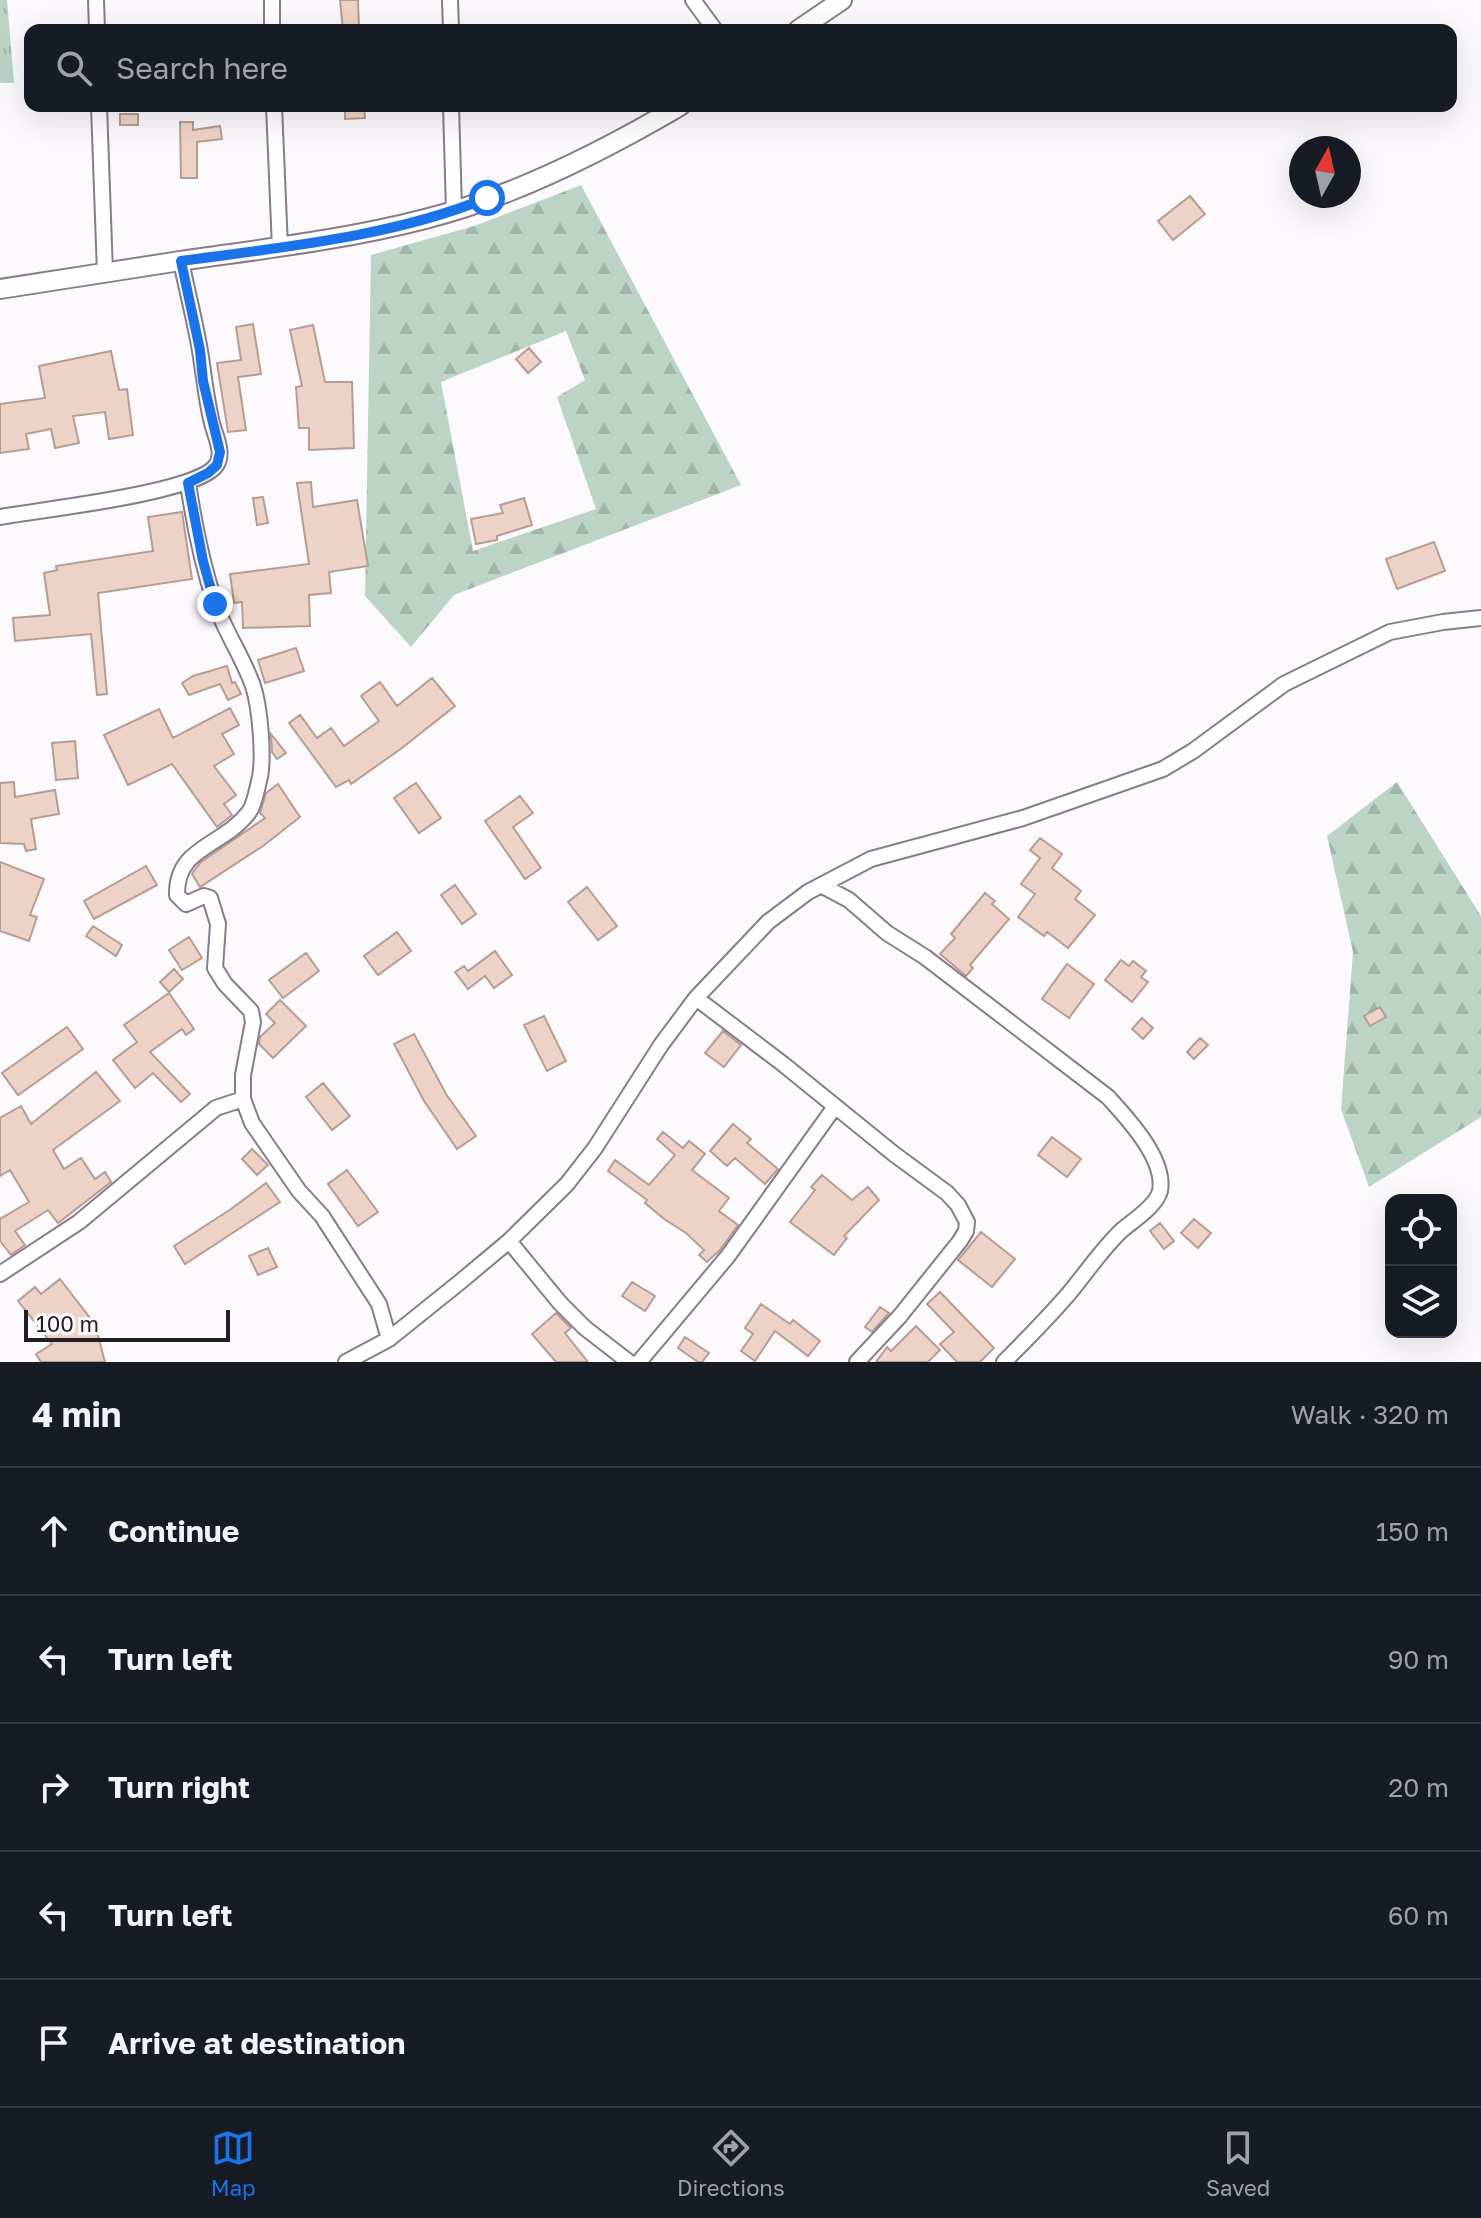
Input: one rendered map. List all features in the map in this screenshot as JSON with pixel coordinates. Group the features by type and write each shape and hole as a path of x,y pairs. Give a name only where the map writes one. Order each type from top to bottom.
{"main road":[{"path":"807,24 842,0"},
{"path":"0,289 280,248 428,219 562,168 670,112"}],"street":[{"path":"96,0 97,24"},
{"path":"272,0 272,24"},
{"path":"450,0 451,24"},
{"path":"693,0 711,24"},
{"path":"99,112 105,273"},
{"path":"274,112 280,248"},
{"path":"451,112 454,210"},
{"path":"0,517 122,498 188,483 217,465 220,452 203,381 200,350 181,261"},
{"path":"188,483 210,587 226,630 254,688 259,721 260,774 251,810 230,831 184,862 176,879 177,895 186,904 204,896 210,898 218,924 215,968 225,984 251,1011 253,1022 243,1075 243,1099 252,1123 299,1191 322,1216 379,1304 389,1339"},
{"path":"346,1362 389,1339 509,1241 567,1184 595,1148 661,1045 696,998 768,922 821,885 871,859 1023,818 1163,769 1193,751 1284,684 1390,632 1481,618"},
{"path":"821,885 849,900 887,933 925,957 1108,1097 1147,1145 1158,1172 1161,1188 1157,1199 1115,1237 1042,1323 1004,1362"},
{"path":"696,998 947,1193 967,1222 960,1241 900,1316 857,1362"},
{"path":"0,1274 79,1222 216,1108 243,1099"},
{"path":"639,1362 728,1256 834,1108"},
{"path":"509,1241 560,1303 585,1328 629,1362"}],"green space":[{"path":"0,0 7,0 14,83 0,83"},
{"path":"581,185 741,485 454,595 411,647 365,596 371,255 474,226","holes":["566,331 585,380 557,397 596,509 473,551 441,382"]},
{"path":"1397,782 1481,916 1481,1117 1369,1187 1341,1109 1353,952 1327,836"}],"building":[{"path":"340,0 358,0 359,24 342,24"},
{"path":"345,112 364,112 365,118 345,119"},
{"path":"120,114 138,114 138,125 120,125"},
{"path":"180,122 193,122 193,130 220,126 222,139 197,142 197,178 181,178"},
{"path":"1190,196 1205,214 1173,240 1158,221"},
{"path":"253,324 261,374 238,377 246,430 228,432 217,363 241,360 236,327"},
{"path":"313,325 325,382 352,382 354,448 309,450 309,428 299,428 296,387 302,386 290,330"},
{"path":"529,348 541,362 528,373 516,359"},
{"path":"111,351 119,390 127,389 133,435 109,439 105,412 73,416 79,443 55,448 51,429 26,434 29,449 0,453 0,404 45,398 39,366"},
{"path":"311,482 313,507 357,500 368,566 329,572 331,593 309,595 310,626 243,628 242,602 234,603 230,574 309,564 297,483"},
{"path":"263,497 268,523 257,525 253,498"},
{"path":"524,498 532,525 497,536 497,540 476,544 471,519 503,513 500,505"},
{"path":"182,512 192,579 98,593 107,694 97,695 91,634 15,641 13,618 50,615 44,573 57,570 56,566 153,551 148,517"},
{"path":"1434,542 1445,571 1397,589 1386,559"},
{"path":"296,648 304,671 265,683 258,660"},
{"path":"227,666 232,683 235,682 241,694 228,700 220,684 189,695 182,683 193,676"},
{"path":"432,678 455,706 351,784 349,780 336,787 289,723 300,715 317,738 331,728 344,746 379,721 361,696 380,682 397,706"},
{"path":"230,708 239,725 222,734 234,754 214,766 236,795 224,804 232,815 217,827 172,764 128,785 104,735 159,709 173,738"},
{"path":"271,734 286,753 277,759 272,752"},
{"path":"75,741 78,778 56,780 52,743"},
{"path":"14,782 15,797 55,790 59,814 31,819 36,849 26,851 24,844 0,843 0,783"},
{"path":"416,783 441,818 419,833 394,798"},
{"path":"278,784 300,817 263,846 200,887 193,872 201,862 265,818 260,813 266,793"},
{"path":"520,796 533,813 513,827 541,868 525,879 485,821"},
{"path":"1040,838 1062,854 1052,868 1081,891 1075,899 1095,915 1068,948 1047,932 1044,936 1018,917 1035,894 1021,884 1040,858 1030,850"},
{"path":"0,862 44,879 30,915 37,917 29,941 0,931"},
{"path":"146,866 157,885 94,919 84,901"},
{"path":"455,885 476,914 462,924 441,895"},
{"path":"587,887 617,926 598,940 568,902"},
{"path":"985,893 1009,919 970,965 973,968 966,976 940,954 955,938 951,934"},
{"path":"93,926 122,945 116,956 86,936"},
{"path":"397,932 411,951 378,975 364,956"},
{"path":"189,937 202,958 182,970 169,950"},
{"path":"495,951 512,975 494,988 485,976 468,989 455,972 464,966 468,971"},
{"path":"306,953 319,971 283,998 269,980"},
{"path":"1121,960 1129,966 1133,961 1146,971 1141,977 1148,982 1132,1002 1105,980"},
{"path":"1067,964 1094,984 1069,1018 1042,999"},
{"path":"174,969 183,979 169,992 160,982"},
{"path":"169,993 194,1029 186,1035 182,1029 150,1052 190,1094 181,1102 153,1073 135,1088 113,1060 137,1042 124,1025"},
{"path":"280,1000 306,1026 273,1058 259,1044 260,1037 275,1023 266,1014"},
{"path":"1380,1007 1386,1017 1370,1026 1364,1016"},
{"path":"544,1016 566,1061 547,1071 524,1025"},
{"path":"1142,1018 1153,1028 1143,1039 1132,1029"},
{"path":"67,1027 83,1049 18,1095 2,1073"},
{"path":"723,1031 741,1045 724,1067 705,1053"},
{"path":"414,1034 446,1094 476,1136 457,1149 424,1101 394,1044"},
{"path":"1200,1038 1208,1045 1194,1059 1187,1052"},
{"path":"96,1072 120,1101 53,1150 64,1169 81,1158 95,1179 105,1172 111,1182 58,1223 48,1210 15,1231 25,1245 11,1255 0,1241 0,1219 29,1202 10,1170 0,1176 0,1118 21,1106 31,1124"},
{"path":"323,1083 350,1116 332,1130 306,1097"},
{"path":"733,1124 751,1139 747,1143 778,1169 765,1184 735,1158 727,1166 710,1151"},
{"path":"663,1132 683,1148 689,1141 705,1154 692,1170 729,1198 719,1211 738,1225 707,1262 699,1255 704,1250 686,1233 664,1219 645,1203 647,1200 608,1171 615,1160 649,1185 675,1155 657,1139"},
{"path":"1052,1137 1081,1159 1067,1177 1038,1155"},
{"path":"252,1149 268,1165 257,1175 242,1159"},
{"path":"347,1170 378,1212 358,1226 328,1184"},
{"path":"822,1175 852,1200 868,1187 879,1200 844,1236 847,1238 834,1255 790,1222 815,1190 811,1187"},
{"path":"266,1183 280,1202 185,1264 174,1246"},
{"path":"1194,1219 1211,1233 1198,1248 1181,1233"},
{"path":"1160,1223 1174,1241 1164,1249 1150,1231"},
{"path":"981,1232 1015,1259 992,1287 958,1260"},
{"path":"268,1248 277,1267 258,1275 249,1256"},
{"path":"60,1279 97,1327 105,1362 41,1362 36,1354 52,1344 18,1301 35,1287 41,1294"},
{"path":"632,1282 655,1296 645,1311 622,1296"},
{"path":"940,1292 994,1348 980,1362 957,1362 940,1344 954,1332 927,1304"},
{"path":"761,1304 790,1324 793,1320 820,1341 808,1356 775,1331 755,1361 741,1351 753,1334 745,1328"},
{"path":"880,1307 889,1313 872,1332 865,1327"},
{"path":"556,1313 571,1328 565,1333 588,1362 556,1362 532,1334"},
{"path":"916,1326 940,1350 928,1362 876,1362 887,1347 891,1351"},
{"path":"685,1337 709,1353 702,1362 678,1348"}],"route":[{"path":"215,604 193,517 188,483 217,465 220,452 203,381 200,350 181,261 329,240 428,219 487,198"}]}
